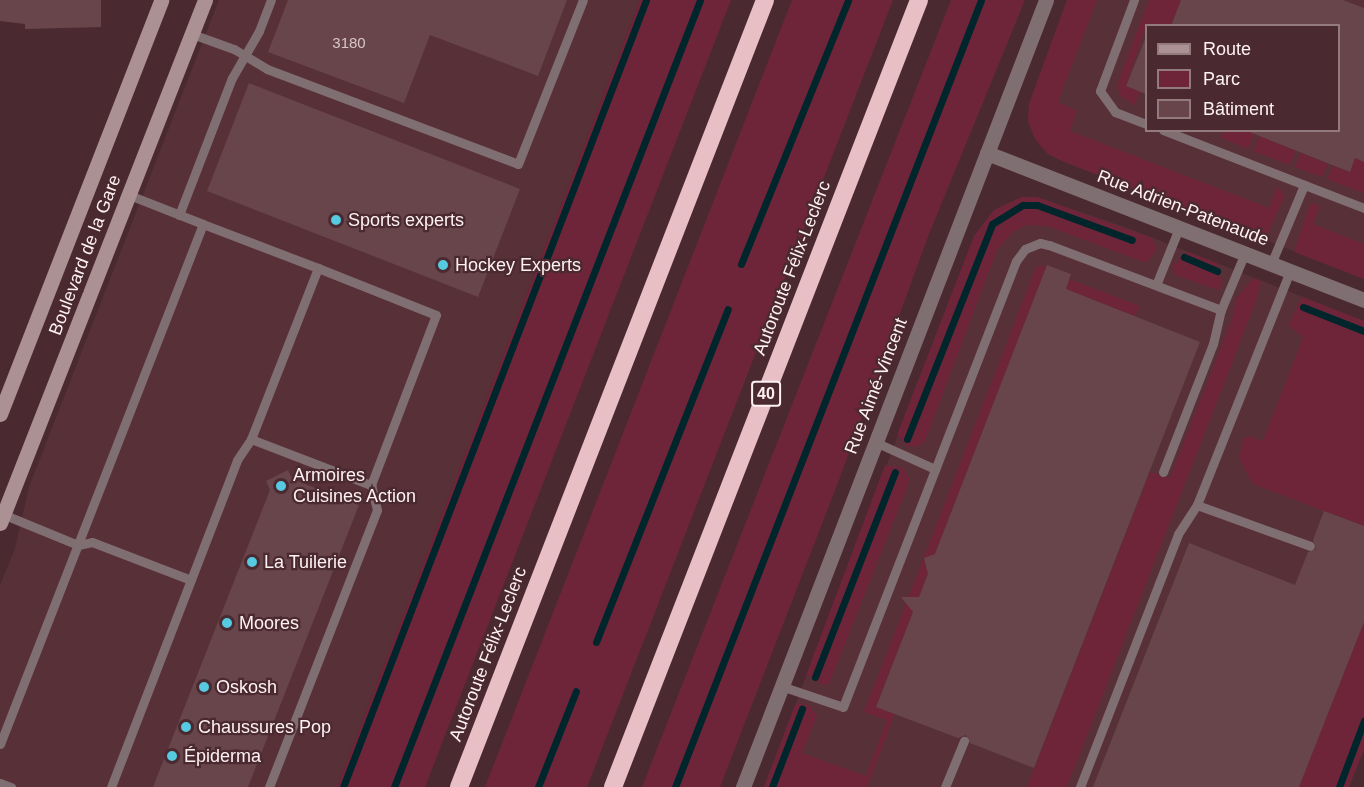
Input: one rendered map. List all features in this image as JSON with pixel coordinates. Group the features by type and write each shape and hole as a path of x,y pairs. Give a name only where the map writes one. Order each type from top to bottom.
{"highway":[{"name":"Autoroute Félix-Leclerc","path":"459,787 765,0"},
{"name":"Autoroute Félix-Leclerc","path":"613,787 919,0"}],"main road":[{"name":"Boulevard de la Gare","path":"0,414 160,0"},
{"name":"Boulevard de la Gare","path":"1,517 205,0"}],"street":[{"name":"Rue Aimé-Vincent","path":"743,787 1046,0"},
{"name":"Rue Adrien-Patenaude","path":"987,153 1364,300"}],"lane":[{"path":"179,215 230,83 271,0"},
{"path":"192,34 234,49 244,57 518,164 583,0"},
{"path":"1134,0 1100,91 1115,112 1145,124"},
{"path":"1168,132 1364,208"},
{"path":"1271,264 1304,185"},
{"path":"129,195 436,315 371,485 377,510 269,787"},
{"path":"0,744 203,224"},
{"path":"1156,285 1179,228"},
{"path":"781,686 843,706 1016,261 1025,249 1040,243 1049,245 1221,310"},
{"path":"1163,471 1213,344 1221,310 1245,253"},
{"path":"111,787 237,460 251,439 318,268"},
{"path":"1080,787 1178,534 1197,505 1290,271"},
{"path":"251,439 371,485"},
{"path":"875,442 935,469"},
{"path":"1197,505 1310,546"},
{"path":"1,517 78,545 92,542 191,580"},
{"path":"945,787 964,741"},
{"path":"0,783 10,787"}],"shaded area":[{"path":"219,0 640,0 337,787 0,787 0,585 15,549 29,487"},
{"path":"1067,0 1364,0 1364,279 1048,154 1035,139 1028,121 1029,104"},
{"path":"1022,197 1037,197 1130,229 1364,321 1364,749 1349,787 764,787 974,236 994,210"}],"green space":[{"path":"640,0 731,0 425,787 337,787"},
{"path":"792,0 893,0 587,787 485,787"},
{"path":"951,0 1025,0 929,234 839,480 720,787 642,787"},
{"path":"1067,0 1097,0 1058,102 1077,111 1070,131 1269,208 1276,188 1282,190 1285,196 1264,241 1062,161 1048,154 1035,139 1028,121 1029,104"},
{"path":"1149,0 1181,0 1171,24 1145,24 1126,86 1140,92 1135,105 1120,96 1117,84"},
{"path":"1224,132 1256,132 1248,149 1221,138"},
{"path":"1262,132 1277,132 1273,142 1296,151 1290,165 1253,151"},
{"path":"1301,153 1328,164 1322,177 1294,167"},
{"path":"1355,158 1364,162 1363,193 1327,179 1333,166 1350,172"},
{"path":"1022,197 1037,197 1152,238 1157,250 1146,263 1047,226 1027,225 1014,231 997,250 925,441 917,447 906,445 897,435 974,236 994,210"},
{"path":"1313,203 1320,206 1313,224 1364,244 1364,279 1294,252 1309,206"},
{"path":"1188,252 1217,263 1222,284 1218,290 1175,275 1172,265"},
{"path":"1047,265 935,554 925,561 929,571 919,597 909,603 913,612 876,706 895,714 867,787 764,787 795,705 799,703 810,706 817,716 802,753 866,776 887,720 864,712 1036,267"},
{"path":"1253,278 1261,281 1257,299 1067,787 1027,787 1150,472 1170,478 1232,319 1236,299"},
{"path":"1069,279 1140,306 1135,316 1065,289"},
{"path":"1302,297 1364,321 1364,526 1253,484 1239,459 1243,439 1249,436 1263,441 1303,337 1288,325"},
{"path":"885,465 903,468 910,480 829,684 823,685 806,675"},
{"path":"1364,622 1364,749 1349,787 1299,787"}],"building":[{"path":"0,0 101,0 101,27 25,29 25,24 0,21"},
{"path":"288,0 567,0 538,76 430,35 404,103 268,52"},
{"path":"1181,0 1343,0 1364,8 1364,162 1355,158 1350,172 1250,132 1340,132 1340,24 1172,24"},
{"path":"1145,39 1145,94 1126,86"},
{"path":"249,83 520,189 478,297 207,191"},
{"path":"1047,265 1071,274 1066,289 1200,342 1034,768 970,743 966,735 958,738 876,707 913,612 901,597 919,597 928,574 924,558 935,554"},
{"path":"288,470 292,479 359,505 248,787 153,787 270,490 266,481"},
{"path":"1324,511 1364,526 1364,622 1299,787 1093,787 1189,543 1295,585 1308,552 1316,549 1313,540"}],"waterway":[{"path":"343,787 646,0"},
{"path":"394,787 700,0"},
{"path":"741,264 848,0"},
{"path":"675,787 981,0"},
{"path":"907,439 992,224 1023,205 1037,205 1132,240"},
{"path":"1184,257 1217,271"},
{"path":"1303,307 1364,331"},
{"path":"596,642 728,309"},
{"path":"815,677 895,472"},
{"path":"538,787 576,691"},
{"path":"772,787 802,709"},
{"path":"1339,787 1364,721"}],"place":[{"name":"Sports experts","path":"336,220"},
{"name":"Hockey Experts","path":"443,265"},
{"name":"Armoires Cuisines Action","path":"281,486"},
{"name":"La Tuilerie","path":"252,562"},
{"name":"Moores","path":"227,623"},
{"name":"Oskosh","path":"204,687"},
{"name":"Chaussures Pop","path":"186,727"},
{"name":"Épiderma","path":"172,756"}]}
